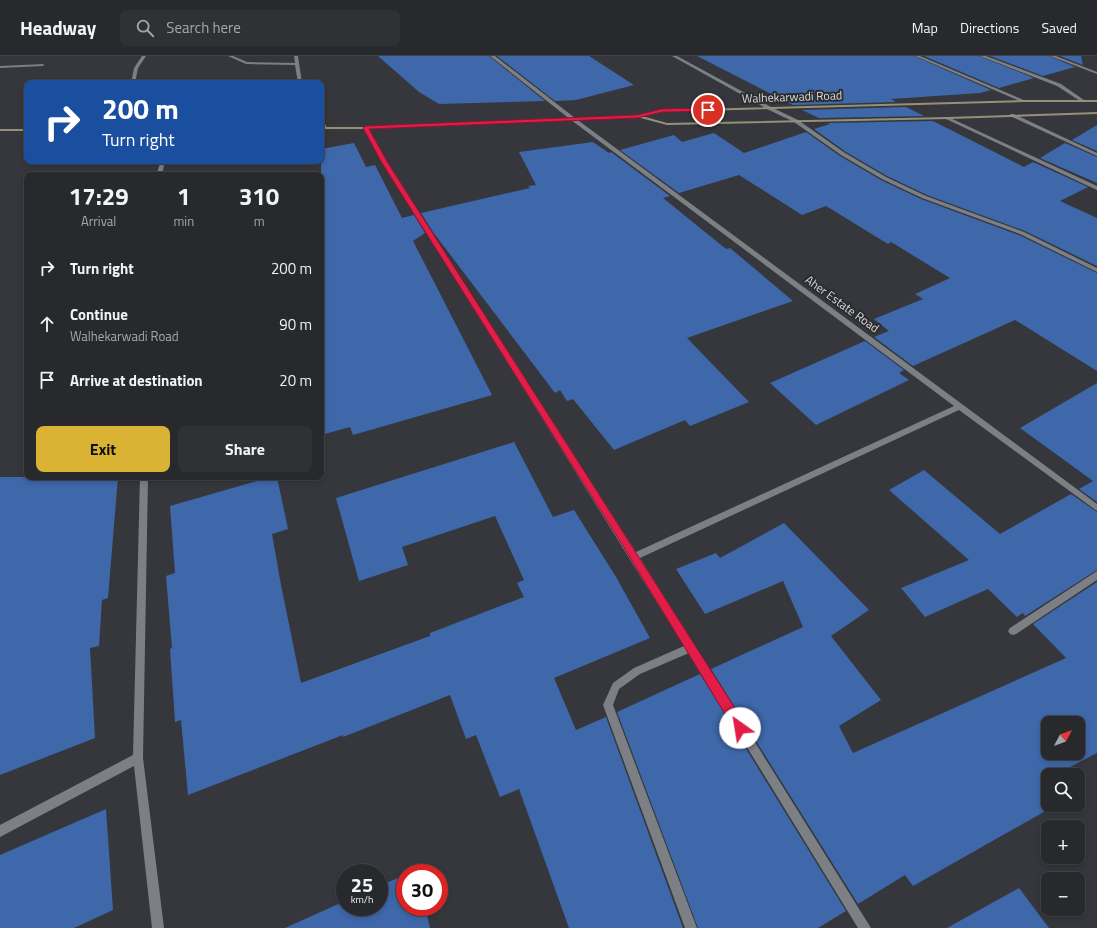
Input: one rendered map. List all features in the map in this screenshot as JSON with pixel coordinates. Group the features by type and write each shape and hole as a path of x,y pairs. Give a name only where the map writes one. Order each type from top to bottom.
{"street":[{"path":"134,80 136,68 144,56"},
{"path":"230,56 246,64 296,64"},
{"path":"296,56 299,80"},
{"name":"Aher Estate Road","path":"492,56 573,119 1097,508"},
{"path":"674,56 769,108 796,121 843,154 884,178 924,197 1022,233 1097,270"},
{"path":"917,56 1024,101"},
{"path":"982,56 1059,86 1082,100"},
{"path":"1052,56 1097,73"},
{"path":"0,68 43,65"},
{"name":"Walhekarwadi Road","path":"637,116 662,111 1024,101 1097,101"},
{"name":"Walhekarwadi Road","path":"637,116 667,124 1097,113"},
{"path":"1012,115 1097,155"},
{"path":"324,128 366,128 637,116"},
{"path":"948,118 1097,188"},
{"path":"366,128 385,163 634,557 865,928"},
{"path":"0,130 24,130"},
{"path":"634,557 961,406"},
{"path":"144,480 138,758 158,928"},
{"path":"1013,631 1097,574"},
{"path":"691,648 637,671 616,686 608,705 691,928"},
{"path":"0,831 138,758"}],"building":[{"path":"378,56 489,56 545,101 439,104 419,92"},
{"path":"497,56 589,56 634,85 576,100 555,101"},
{"path":"697,56 914,56 991,90 980,93 891,99 896,102 793,105"},
{"path":"924,56 979,56 1034,78 999,88"},
{"path":"990,56 1049,56 1075,67 1043,76"},
{"path":"1060,56 1081,56 1083,65"},
{"path":"906,107 924,116 819,118 802,110"},
{"path":"933,121 1024,167 1033,162 1088,187 1060,201 1097,218 1097,266 1025,231 927,195 887,176 846,152 814,129 830,124 828,123"},
{"path":"1097,125 1097,151 1072,140"},
{"path":"806,132 840,156 881,180 921,199 1019,235 1097,273 1097,371 1015,320 913,366 874,337 889,331 874,319 923,299 915,294 950,278 891,242 888,244 826,206 802,215 739,175 679,193 620,150 674,135 682,142 714,133 744,153"},
{"path":"593,142 609,153 611,152 670,196 663,198 726,249 730,248 793,301 687,338 749,402 690,426 685,420 614,450 573,399 567,401 560,390 555,393 433,232 421,213 530,188 528,186 536,185 519,152"},
{"path":"354,143 366,167 375,165 402,218 414,215 425,233 413,241 492,395 353,435 350,427 324,434 324,172 321,172 321,164 324,164 324,148"},
{"path":"1065,143 1097,157 1097,183 1040,158"},
{"path":"865,341 904,370 899,373 909,380 816,425 770,383"},
{"path":"1097,383 1097,502 1079,489 1093,481 1020,428"},
{"path":"514,442 553,517 574,510 616,577 650,638 554,678 576,730 606,717 683,928 569,928 519,789 500,797 476,735 466,739 450,695 188,795 181,720 175,722 170,649 172,648 166,576 175,573 170,506 261,480 278,480 288,529 272,534 301,683 430,636 430,633 524,597 517,583 524,580 495,516 402,547 408,565 359,581 336,498"},
{"path":"924,470 1000,534 1071,494 1097,512 1097,570 1025,616 1023,613 1017,617 988,589 925,617 901,588 969,560 889,490"},
{"path":"0,477 24,477 24,480 118,480 108,598 102,600 99,646 90,648 95,738 0,775"},
{"path":"784,523 869,610 831,636 881,700 839,726 853,753 1066,658 1033,624 1097,582 1097,753 1085,759 1085,716 1041,716 1041,760 1083,760 1068,768 1041,768 1041,812 1044,812 913,886 905,875 858,904 711,669 803,627 783,581 705,614 676,569 716,553 720,558"},
{"path":"700,674 846,911 818,928 698,928 617,712"},
{"path":"106,809 113,910 74,928 0,928 0,855"},
{"path":"396,879 396,916 427,916 430,928 285,928 336,905 336,916 388,916 388,882"},
{"path":"1019,888 1049,928 947,928"}],"route":[{"path":"708,110 662,111 637,116 366,128 385,163 626,544 740,728"}]}
